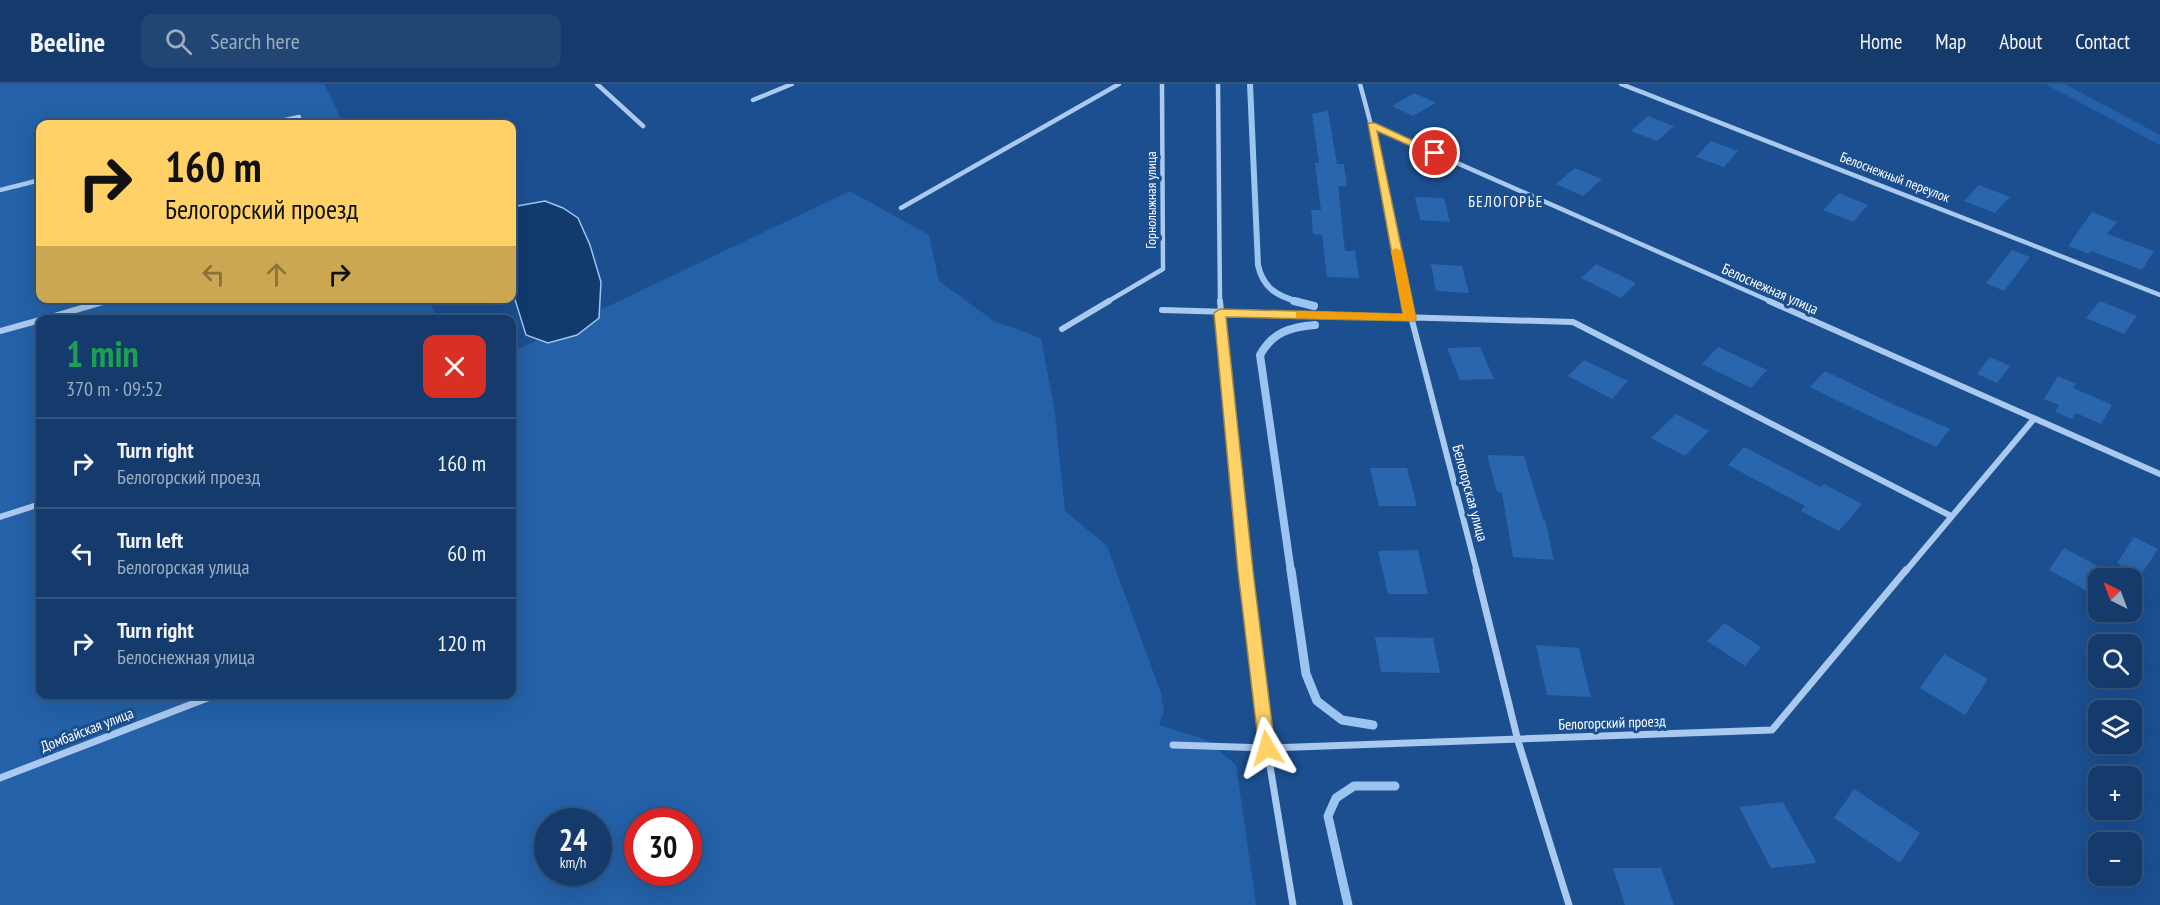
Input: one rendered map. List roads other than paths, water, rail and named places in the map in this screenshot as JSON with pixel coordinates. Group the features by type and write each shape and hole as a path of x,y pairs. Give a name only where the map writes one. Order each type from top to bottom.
{"street":[{"path":"597,84 643,126"},
{"path":"753,100 792,84"},
{"path":"901,208 1119,84"},
{"name":"Горнолыжная улица","path":"1062,329 1163,269 1162,84"},
{"path":"1218,84 1220,313 1246,571 1267,748 1293,905"},
{"name":"Белогорская улица","path":"1360,84 1371,125 1410,318 1463,516 1518,741 1569,905"},
{"name":"Белоснежный переулок","path":"1621,84 2160,295"},
{"path":"286,120 300,117"},
{"name":"Белоснежная улица","path":"1371,125 2033,420 2160,474"},
{"path":"0,190 36,181"},
{"path":"58,315 99,303"},
{"path":"1162,310 1573,322 1952,516"},
{"path":"0,331 36,321"},
{"name":"Белогорский проезд","path":"1173,746 1267,748 1518,741 1772,730 2033,420"},
{"path":"0,517 36,505"},
{"name":"Домбайская улица","path":"0,778 205,699"}],"waterway":[{"path":"1250,84 1258,265 1263,280 1272,290 1299,302"},
{"path":"1294,301 1314,306"},
{"path":"1291,572 1260,355 1265,347 1283,332 1315,325"},
{"path":"1291,570 1306,674 1317,701 1342,720 1373,725"},
{"path":"1348,905 1328,816 1336,798 1354,786 1395,786"}],"district":[{"name":"БЕЛОГОРЬЕ","path":"1506,202"}]}
